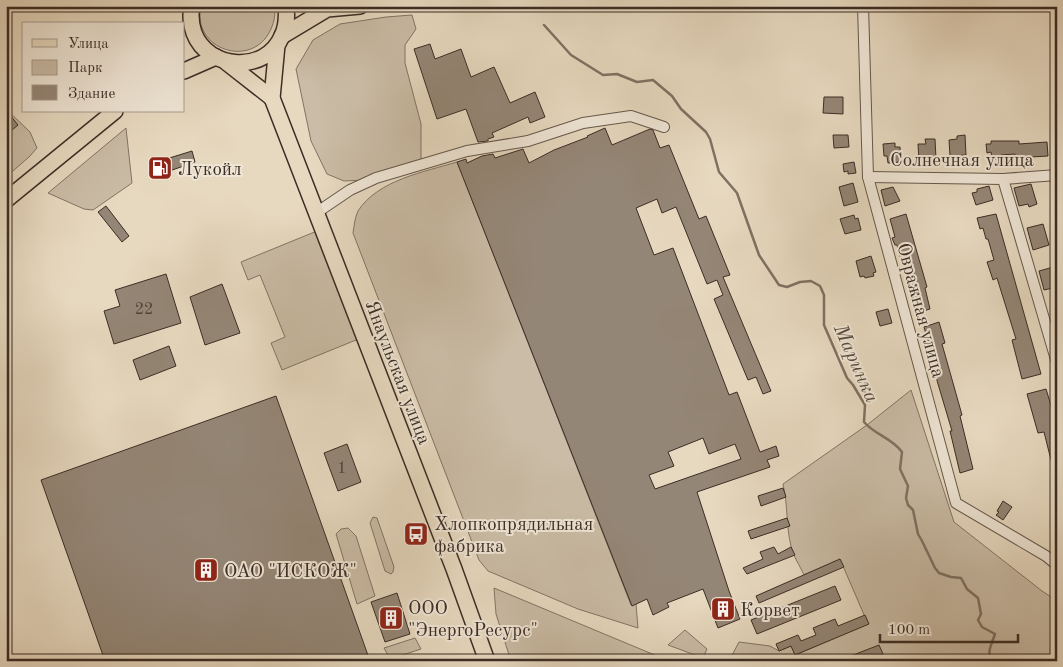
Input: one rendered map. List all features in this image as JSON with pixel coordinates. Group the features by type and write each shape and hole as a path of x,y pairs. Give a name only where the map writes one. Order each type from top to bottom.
{"main road":[{"path":"191,8 192,24 196,37 204,49 221,59 272,98 280,41 287,20 286,6"},
{"path":"185,71 221,59 245,63 262,57 324,8 360,6"},
{"path":"185,23 191,8"},
{"name":"Янаульская улица","path":"272,98 451,560 487,661"},
{"path":"6,200 114,112"}],"street":[{"name":"Овражная улица","path":"863,6 868,178 956,503 1046,556 1057,565"},
{"path":"316,213 350,190 376,178 468,151 528,141 583,123 632,116 664,128"},
{"name":"Солнечная улица","path":"868,178 1003,179 1057,175"},
{"path":"1003,179 1057,363"}],"green space":[{"path":"201,6 274,6 275,12 271,29 262,42 251,49 238,51 226,49 214,43 205,34 200,21"},
{"path":"412,15 416,29 405,45 405,63 421,124 421,162 364,180 344,181 327,174 311,141 296,69 313,40 340,24"},
{"path":"6,109 30,132 37,148 6,177"},
{"path":"126,128 132,183 93,210 84,209 48,193"},
{"path":"457,162 631,605 636,604 638,628 578,609 488,571 479,560 353,233 358,211 377,192 416,174"},
{"path":"317,231 361,338 282,370 271,343 285,337 260,275 248,280 241,262"},
{"path":"911,390 954,522 1057,601 1057,661 729,661 739,642 770,646 779,651 791,646 795,655 868,624 840,559 804,575 791,546 783,484 867,425"},
{"path":"373,517 377,518 394,567 391,574 385,571 370,523"},
{"path":"348,528 356,536 375,596 357,604 336,534 341,529"},
{"path":"494,588 669,661 511,661 496,614"},
{"path":"685,630 707,649 703,658 668,645"},
{"path":"415,638 421,649 390,659 384,648"}],"building":[{"path":"430,44 435,59 461,49 471,77 494,67 510,103 535,92 545,117 530,123 528,117 492,133 494,137 488,139 488,141 478,142 466,109 437,119 414,49"},
{"path":"824,97 843,97 843,114 823,113"},
{"path":"10,115 18,125 6,135 6,119"},
{"path":"605,128 612,145 650,129 653,130 660,148 669,145 699,219 706,216 730,275 723,277 771,391 763,394 756,377 748,380 714,299 723,295 717,280 707,284 676,207 662,213 657,199 636,208 654,255 673,248 729,395 737,392 760,452 776,446 779,456 767,460 770,467 697,492 740,619 718,628 703,589 667,603 669,607 653,615 647,599 632,606 457,162 466,159 467,163 482,156 493,154 495,158 523,149 529,163","holes":["703,438 709,454 735,444 741,459 655,489 649,475 674,466 668,452"]},
{"path":"833,135 848,135 849,147 834,148"},
{"path":"965,135 966,155 950,156 949,140"},
{"path":"925,139 935,139 936,159 919,160 918,144 926,144"},
{"path":"991,141 1019,141 1019,144 1047,142 1048,156 1015,158 1015,154 1001,155 1001,159 992,159 991,152 987,153 986,144 991,144"},
{"path":"895,143 895,147 900,147 901,162 888,163 887,156 884,156 883,144"},
{"path":"192,151 195,162 155,176 150,164"},
{"path":"854,162 856,173 848,174 848,171 844,172 843,164"},
{"path":"853,183 858,202 844,206 839,187"},
{"path":"1031,184 1037,204 1029,207 1028,204 1019,206 1014,188"},
{"path":"989,186 993,200 976,205 972,193 977,192 977,189"},
{"path":"893,187 900,201 885,206 881,190"},
{"path":"106,206 129,236 122,242 98,212"},
{"path":"906,214 927,287 925,288 930,309 916,313 906,279 910,278 904,259 901,260 897,245 895,245 892,238 895,237 890,219"},
{"path":"996,214 1041,374 1022,379 1012,340 1016,339 997,278 993,280 987,262 994,260 988,239 986,239 983,228 980,229 977,218"},
{"path":"854,215 855,219 858,218 861,230 845,234 840,219"},
{"path":"1043,224 1049,245 1033,250 1027,228"},
{"path":"871,256 876,272 873,273 874,276 860,277 856,261"},
{"path":"1057,266 1057,283 1052,284 1053,288 1044,290 1039,271"},
{"path":"166,274 181,323 114,344 104,311 120,306 115,290"},
{"path":"222,284 240,333 205,345 190,297"},
{"path":"888,309 892,323 880,326 876,312"},
{"path":"939,322 945,343 942,344 962,415 960,416 973,469 960,473 950,431 952,431 930,357 932,356 924,327"},
{"path":"169,346 176,366 140,380 133,360"},
{"path":"1046,389 1057,425 1057,470 1055,470 1051,460 1044,432 1038,433 1027,394"},
{"name":"ОАО \"ИСКОЖ\"","path":"276,396 370,661 105,661 41,480"},
{"path":"347,444 361,482 338,491 324,453"},
{"path":"783,488 786,497 761,506 758,496"},
{"path":"1003,501 1012,507 1003,520 996,515"},
{"path":"787,518 790,526 751,539 748,531"},
{"path":"419,526 424,540 416,543 411,529"},
{"path":"774,547 778,554 791,547 795,555 747,574 743,568 763,559 760,552"},
{"path":"840,559 844,567 759,603 756,596"},
{"path":"835,586 841,600 757,634 751,620"},
{"name":"ООО \"ЭнергоРесурс\"","path":"397,593 410,634 385,642 371,602"},
{"path":"865,615 869,624 795,655 791,646 779,651 776,644 798,635 801,641 816,635 813,628 835,619 838,626"},
{"path":"879,645 883,654 864,661 838,661"}],"waterway":[{"name":"Маринка","path":"544,25 571,55 603,75 617,74 637,82 653,80 672,96 681,109 706,132 710,139 719,172 737,193 759,255 779,285 787,287 800,282 811,281 820,286 824,295 824,325 847,378 865,405 864,422 902,452 900,469 908,486 906,498 908,505 913,510 918,534 939,573 961,578 967,589 978,598 981,614 978,620 982,627 995,634 990,651 992,661"}],"place":[{"name":"Лукойл","path":"160,168"},
{"name":"Хлопкопрядильная фабрика","path":"416,534"},
{"name":"ОАО \"ИСКОЖ\"","path":"206,570"},
{"name":"Корвет","path":"723,609"},
{"name":"ООО \"ЭнергоРесурс\"","path":"391,618"}]}
